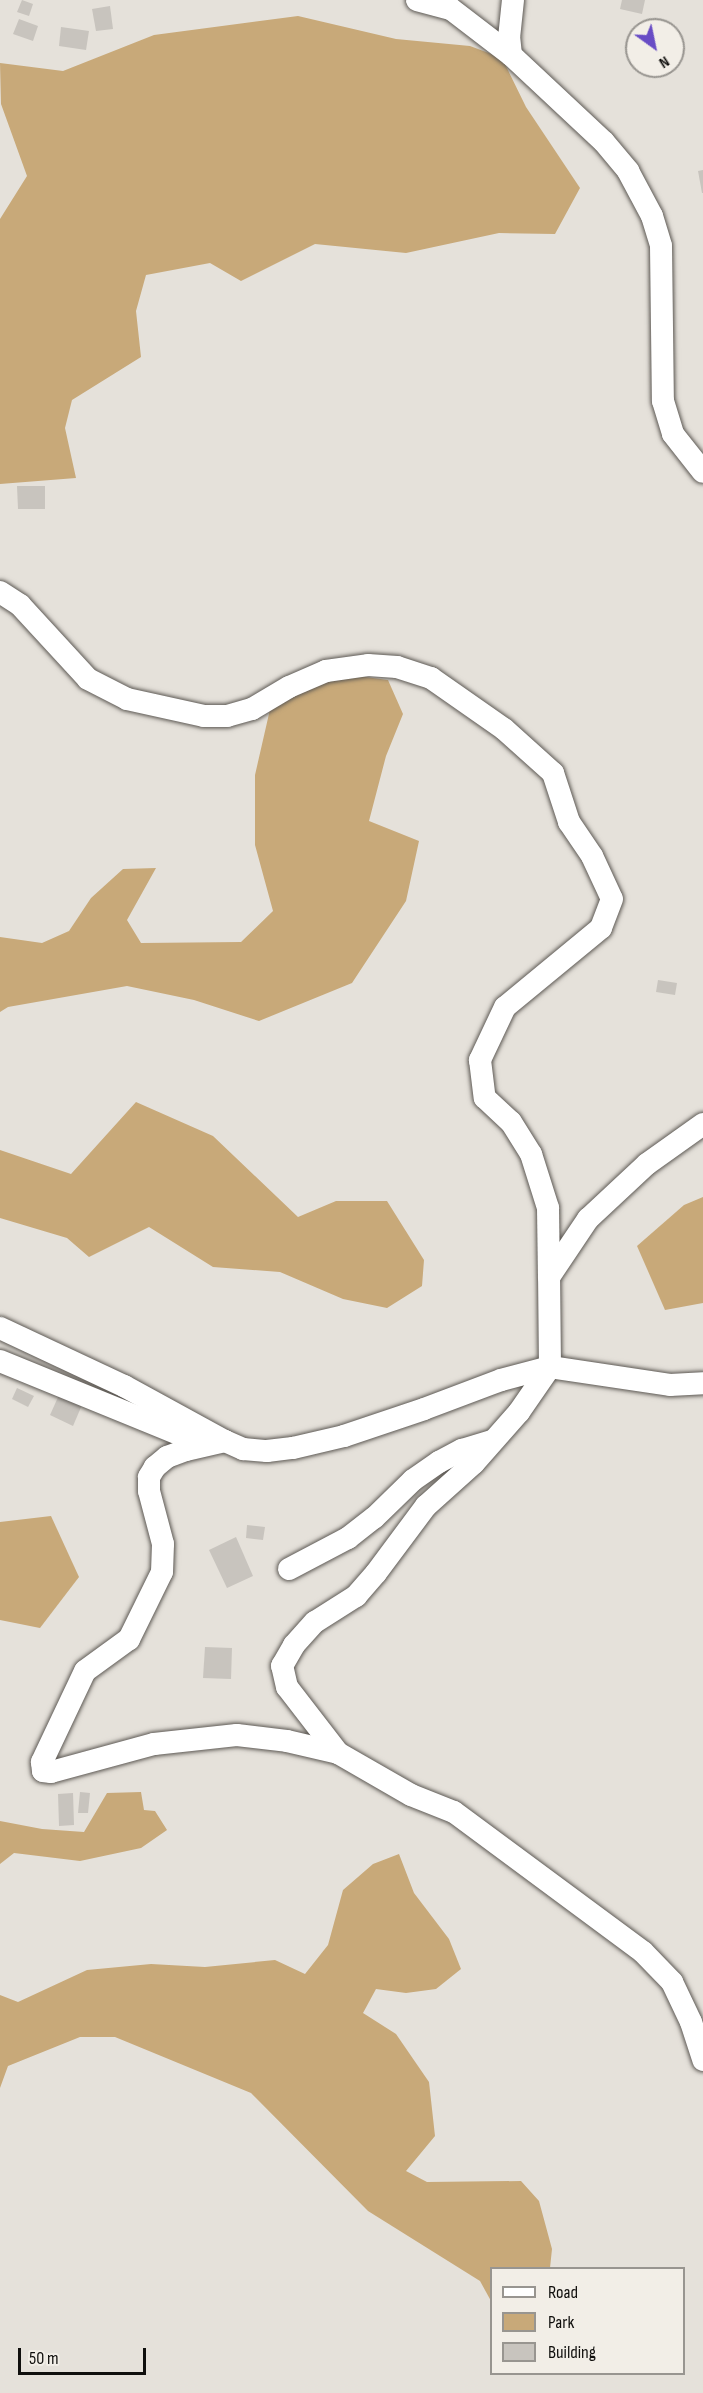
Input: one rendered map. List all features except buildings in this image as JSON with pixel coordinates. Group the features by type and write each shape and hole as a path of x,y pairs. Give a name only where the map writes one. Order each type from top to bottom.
{"street":[{"path":"417,0 451,9 511,55 604,142 628,171 652,216 661,255 663,401 673,434 703,472"},
{"path":"511,55 509,36 513,0"},
{"path":"0,592 20,605 88,679 127,699 204,716 227,716 252,709 289,687 326,671 368,665 397,667 431,678 504,729 553,773 569,822 592,856 612,899 601,928 505,1007 480,1060 485,1098 511,1122 531,1154 548,1208 550,1367 519,1412 474,1463 426,1506 356,1596 315,1622 294,1645 282,1666 287,1687 338,1753"},
{"path":"549,1277 588,1218 646,1164 703,1124"},
{"path":"0,1328 124,1386 214,1442"},
{"path":"0,1361 214,1442 243,1449 267,1451 293,1449 344,1436 501,1380 550,1367 670,1386 703,1383"},
{"path":"290,1569 348,1538 374,1518 413,1480 439,1462 462,1450 494,1441"},
{"path":"214,1442 167,1457 155,1467 149,1478 149,1491 163,1544 162,1572 158,1584 129,1639 85,1671 41,1767 47,1773 154,1744 237,1735 287,1741 338,1753 411,1795 454,1812 643,1952 672,1982 691,2022 703,2060"}],"green space":[{"path":"298,16 396,39 470,46 502,58 526,107 580,188 555,234 499,233 406,253 315,244 241,281 210,263 146,275 136,311 141,357 72,400 65,428 76,478 0,484 0,219 27,176 1,104 0,63 63,71 154,35"},
{"path":"335,673 388,680 403,714 386,756 369,821 419,841 406,901 352,983 259,1021 194,1000 127,986 8,1007 0,1012 0,937 42,943 69,931 91,898 123,869 156,868 127,920 141,943 241,942 273,911 255,845 255,775 271,705"},
{"path":"136,1102 213,1136 298,1217 336,1201 387,1201 424,1260 422,1286 387,1308 343,1299 280,1272 213,1267 149,1227 89,1257 67,1238 0,1218 0,1150 71,1174"},
{"path":"703,1197 703,1303 665,1310 637,1246 684,1205"},
{"path":"51,1516 79,1577 40,1628 0,1620 0,1522"},
{"path":"141,1792 144,1810 155,1811 167,1830 141,1848 80,1861 14,1853 0,1864 0,1821 42,1829 84,1832 107,1793"},
{"path":"399,1854 414,1893 449,1939 461,1969 436,1989 406,1993 376,1989 363,2013 396,2034 429,2082 435,2136 406,2171 427,2182 521,2181 539,2201 552,2249 550,2267 490,2267 490,2299 480,2281 368,2211 251,2093 115,2037 80,2037 8,2066 0,2088 0,1995 18,2002 87,1970 151,1964 205,1967 275,1960 305,1974 328,1945 343,1890 373,1864"}]}
